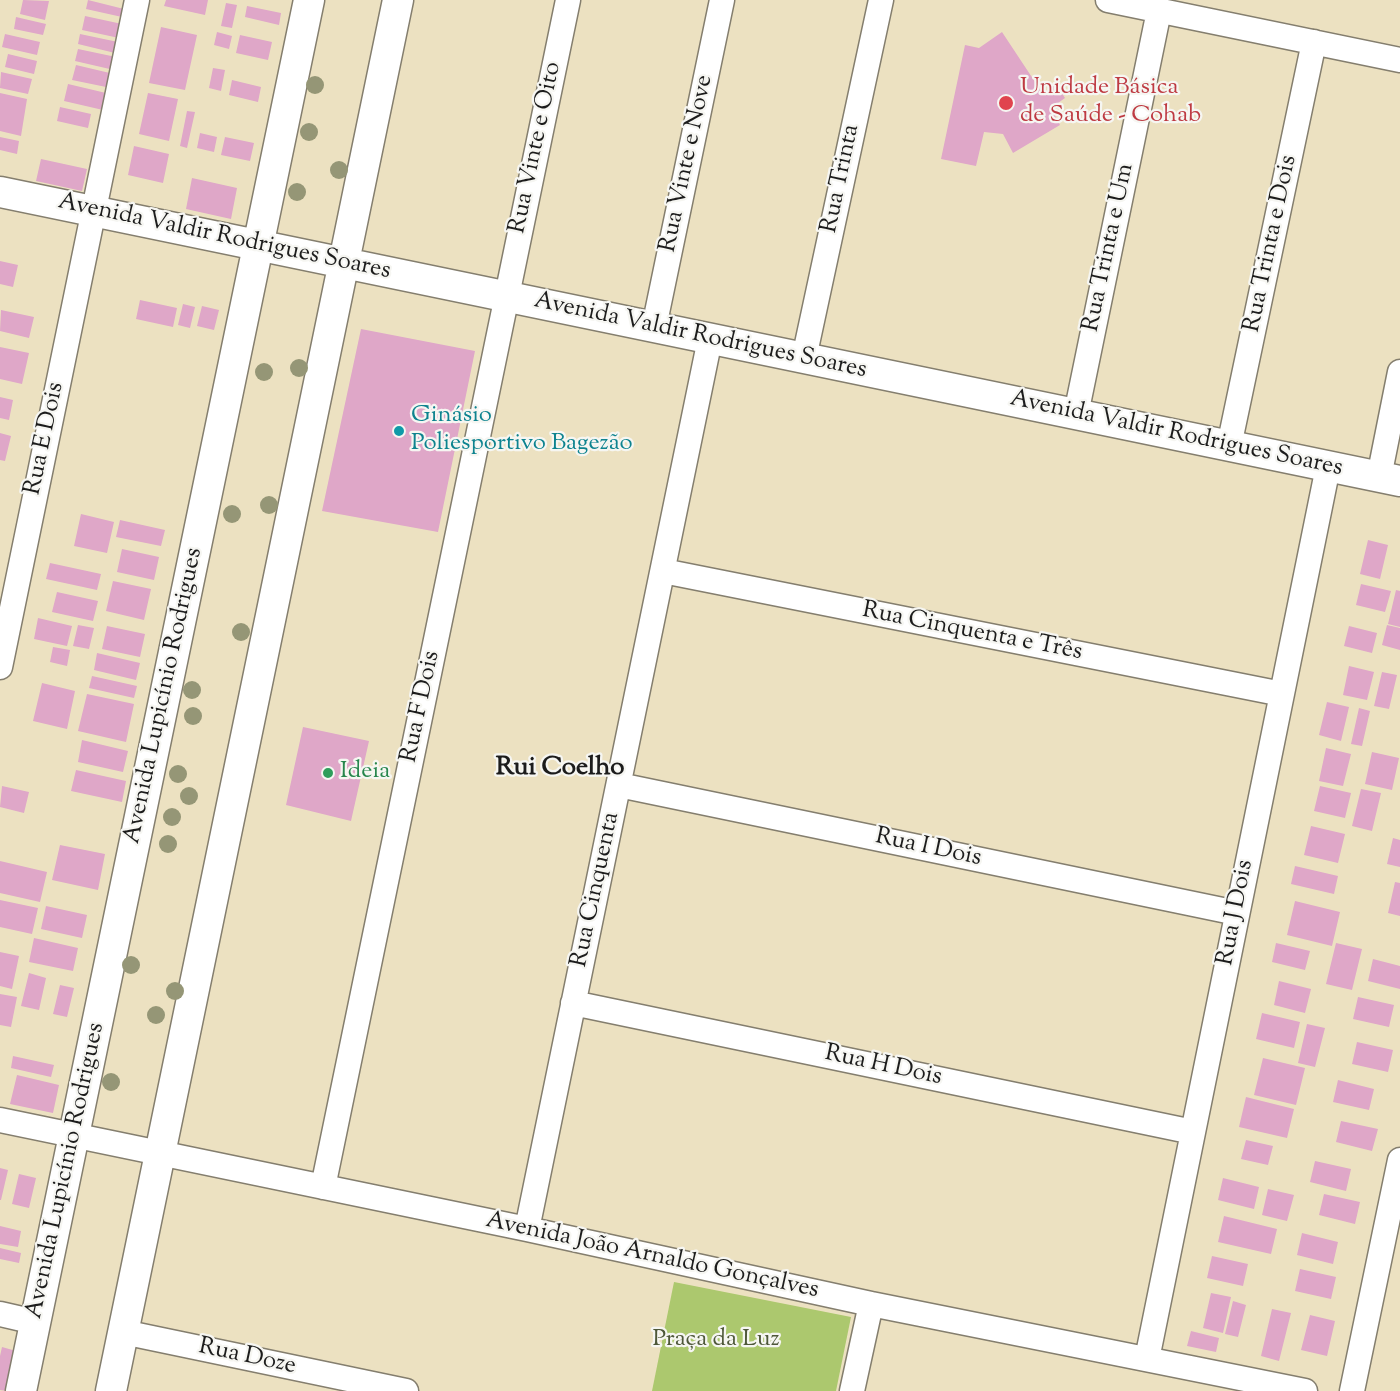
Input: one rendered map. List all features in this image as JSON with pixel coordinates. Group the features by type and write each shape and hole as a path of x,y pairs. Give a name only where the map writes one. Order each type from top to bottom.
{"street":[{"name":"Rua E Dois","path":"0,667 137,0"},
{"name":"Avenida Lupicínio Rodrigues","path":"21,1391 309,0"},
{"path":"111,1391 398,0"},
{"name":"Rua Vinte e Oito","path":"507,297 568,0"},
{"name":"Rua Vinte e Nove","path":"654,327 722,0"},
{"name":"Rua Trinta","path":"804,358 881,0"},
{"path":"1108,0 1400,60"},
{"name":"Rua Trinta e Um","path":"1076,414 1160,11"},
{"name":"Rua Trinta e Dois","path":"1229,446 1314,42"},
{"name":"Avenida Valdir Rodrigues Soares","path":"0,192 1390,479"},
{"name":"Rua F Dois","path":"323,1187 507,297"},
{"name":"Rua Cinquenta","path":"527,1229 710,339"},
{"path":"1390,479 1400,372"},
{"name":"Rua J Dois","path":"1147,1359 1328,467"},
{"name":"Rua Cinquenta e Três","path":"663,571 1282,694"},
{"name":"Rua I Dois","path":"619,785 1237,913"},
{"name":"Rua H Dois","path":"573,1003 1193,1132"},
{"name":"Avenida João Arnaldo Gonçalves","path":"0,1120 527,1229 872,1304 1305,1391"},
{"path":"1352,1391 1400,1160"},
{"path":"852,1391 872,1304"},
{"path":"0,1314 36,1322"},
{"name":"Rua Doze","path":"123,1332 406,1391"}],"green space":[{"name":"Praça da Luz","path":"674,1282 851,1317 836,1391 652,1391"}],"building":[{"path":"23,0 49,1 45,20 20,14"},
{"path":"88,0 124,9 122,17 86,9"},
{"path":"166,0 208,0 205,15 164,6"},
{"path":"226,3 237,5 232,28 221,26"},
{"path":"247,6 281,13 279,25 245,17"},
{"path":"85,16 122,24 119,38 82,30"},
{"path":"16,17 46,24 43,35 14,29"},
{"path":"161,27 197,35 185,90 149,83"},
{"path":"217,32 232,36 229,49 214,45"},
{"name":"Unidade Básica de Saúde - Cohab","path":"1002,32 1043,94 1056,84 1065,98 1051,108 1060,125 1013,153 1003,134 984,132 976,166 941,159 965,45 979,48"},
{"path":"5,34 40,42 37,55 2,47"},
{"path":"80,34 118,42 115,53 78,44"},
{"path":"240,35 272,42 268,60 236,53"},
{"path":"78,49 116,57 114,70 75,61"},
{"path":"8,54 37,61 34,74 5,67"},
{"path":"76,65 114,74 111,88 72,80"},
{"path":"213,68 225,70 221,91 209,88"},
{"path":"1,72 32,79 28,94 0,88"},
{"path":"232,80 261,87 258,102 229,95"},
{"path":"68,84 106,93 103,110 64,101"},
{"path":"0,93 27,99 21,136 0,131"},
{"path":"148,93 178,99 169,141 139,134"},
{"path":"60,107 91,114 88,128 57,121"},
{"path":"187,111 195,112 187,148 180,146"},
{"path":"200,133 217,137 214,152 197,148"},
{"path":"0,137 19,141 17,154 0,150"},
{"path":"225,137 254,143 250,161 221,155"},
{"path":"134,146 169,154 163,183 128,175"},
{"path":"41,159 87,169 82,191 36,181"},
{"path":"192,178 237,188 231,219 186,209"},
{"path":"0,261 18,265 13,287 0,284"},
{"path":"140,300 177,308 173,327 136,319"},
{"path":"183,304 195,307 190,328 178,325"},
{"path":"202,306 219,310 214,330 197,326"},
{"path":"1,310 34,317 29,338 0,331"},
{"name":"Ginásio Poliesportivo Bagezão","path":"361,329 475,351 438,532 322,511"},
{"path":"0,347 29,353 22,384 0,379"},
{"path":"0,397 13,400 9,420 0,418"},
{"path":"0,433 11,436 5,461 0,460"},
{"path":"81,514 114,522 107,553 74,546"},
{"path":"120,520 165,530 161,546 116,537"},
{"path":"1368,540 1388,545 1380,579 1360,574"},
{"path":"122,549 159,557 154,580 117,572"},
{"path":"50,563 101,574 97,590 46,579"},
{"path":"113,581 151,589 144,620 106,611"},
{"path":"1361,584 1391,591 1385,612 1356,605"},
{"path":"1396,590 1400,591 1400,627 1388,624"},
{"path":"57,592 98,601 93,621 52,612"},
{"path":"38,618 72,626 67,646 34,639"},
{"path":"78,625 94,628 89,649 73,646"},
{"path":"1387,625 1400,628 1400,650 1382,645"},
{"path":"107,626 145,634 140,657 102,649"},
{"path":"1349,626 1377,633 1372,653 1344,646"},
{"path":"53,647 70,650 67,666 50,662"},
{"path":"97,653 140,663 136,680 94,670"},
{"path":"1349,666 1374,672 1367,700 1343,695"},
{"path":"1382,672 1397,675 1389,709 1374,706"},
{"path":"92,676 137,686 134,698 89,688"},
{"path":"42,683 75,691 67,729 33,721"},
{"path":"87,694 134,704 126,742 78,731"},
{"path":"1327,702 1349,707 1341,741 1319,735"},
{"path":"1359,708 1370,711 1362,746 1351,744"},
{"name":"Ideia","path":"303,727 369,741 351,821 286,805"},
{"path":"82,740 128,751 123,772 78,762"},
{"path":"1326,748 1351,754 1343,786 1319,781"},
{"path":"1372,752 1399,758 1392,790 1365,784"},
{"path":"76,770 126,781 122,802 71,791"},
{"path":"2,786 29,792 24,813 0,807"},
{"path":"1320,786 1351,793 1345,818 1314,811"},
{"path":"1361,789 1381,793 1372,831 1352,826"},
{"path":"1311,826 1345,834 1338,863 1304,855"},
{"path":"1393,838 1400,840 1400,867 1387,864"},
{"path":"60,845 105,854 98,890 52,880"},
{"path":"0,861 47,872 40,902 0,893"},
{"path":"1295,866 1338,876 1334,894 1291,884"},
{"path":"1395,882 1400,883 1400,916 1388,913"},
{"path":"0,900 38,908 32,934 0,927"},
{"path":"1295,901 1340,912 1332,946 1287,935"},
{"path":"46,906 87,915 82,938 41,929"},
{"path":"34,938 78,948 73,971 29,962"},
{"path":"1276,943 1310,951 1305,970 1272,962"},
{"path":"1336,943 1362,949 1352,990 1326,984"},
{"path":"0,952 19,956 12,989 0,986"},
{"path":"1373,959 1400,966 1400,989 1368,981"},
{"path":"29,973 46,978 39,1010 21,1006"},
{"path":"1279,981 1311,989 1305,1013 1274,1005"},
{"path":"60,985 74,988 67,1017 53,1014"},
{"path":"0,994 17,997 11,1027 0,1025"},
{"path":"1358,997 1394,1005 1389,1027 1353,1019"},
{"path":"1262,1013 1300,1022 1294,1048 1256,1039"},
{"path":"1307,1024 1325,1028 1315,1067 1298,1063"},
{"path":"1357,1042 1393,1050 1388,1072 1352,1064"},
{"path":"13,1056 54,1065 51,1077 11,1068"},
{"path":"1263,1058 1305,1068 1296,1105 1254,1095"},
{"path":"17,1075 59,1085 53,1113 10,1104"},
{"path":"1338,1080 1374,1089 1369,1110 1333,1102"},
{"path":"1246,1097 1294,1109 1287,1138 1239,1127"},
{"path":"1341,1121 1378,1129 1372,1151 1336,1142"},
{"path":"1246,1140 1273,1146 1268,1165 1241,1159"},
{"path":"1315,1161 1351,1169 1346,1191 1310,1182"},
{"path":"0,1168 8,1170 1,1200 0,1200"},
{"path":"19,1174 36,1178 29,1208 12,1204"},
{"path":"1223,1178 1259,1187 1254,1209 1218,1200"},
{"path":"1268,1189 1294,1195 1287,1221 1262,1215"},
{"path":"1324,1194 1360,1202 1355,1224 1319,1215"},
{"path":"1224,1216 1277,1229 1271,1254 1218,1242"},
{"path":"0,1226 21,1231 18,1247 0,1244"},
{"path":"1302,1233 1338,1242 1333,1264 1297,1255"},
{"path":"0,1248 21,1253 19,1263 0,1259"},
{"path":"1212,1256 1248,1264 1243,1286 1207,1278"},
{"path":"1300,1269 1336,1277 1331,1299 1295,1291"},
{"path":"1211,1293 1231,1297 1223,1333 1203,1328"},
{"path":"1233,1301 1246,1305 1238,1337 1225,1334"},
{"path":"1272,1309 1291,1313 1279,1361 1261,1356"},
{"path":"1310,1315 1335,1321 1327,1356 1301,1350"},
{"path":"1191,1331 1219,1338 1216,1352 1187,1346"},
{"path":"2,1347 16,1351 7,1391 0,1390"}],"place":[{"name":"Unidade Básica de Saúde - Cohab","path":"1006,103"},
{"name":"Ginásio Poliesportivo Bagezão","path":"399,431"},
{"name":"Ideia","path":"328,773"}],"district":[{"name":"Rui Coelho","path":"560,770"}]}
